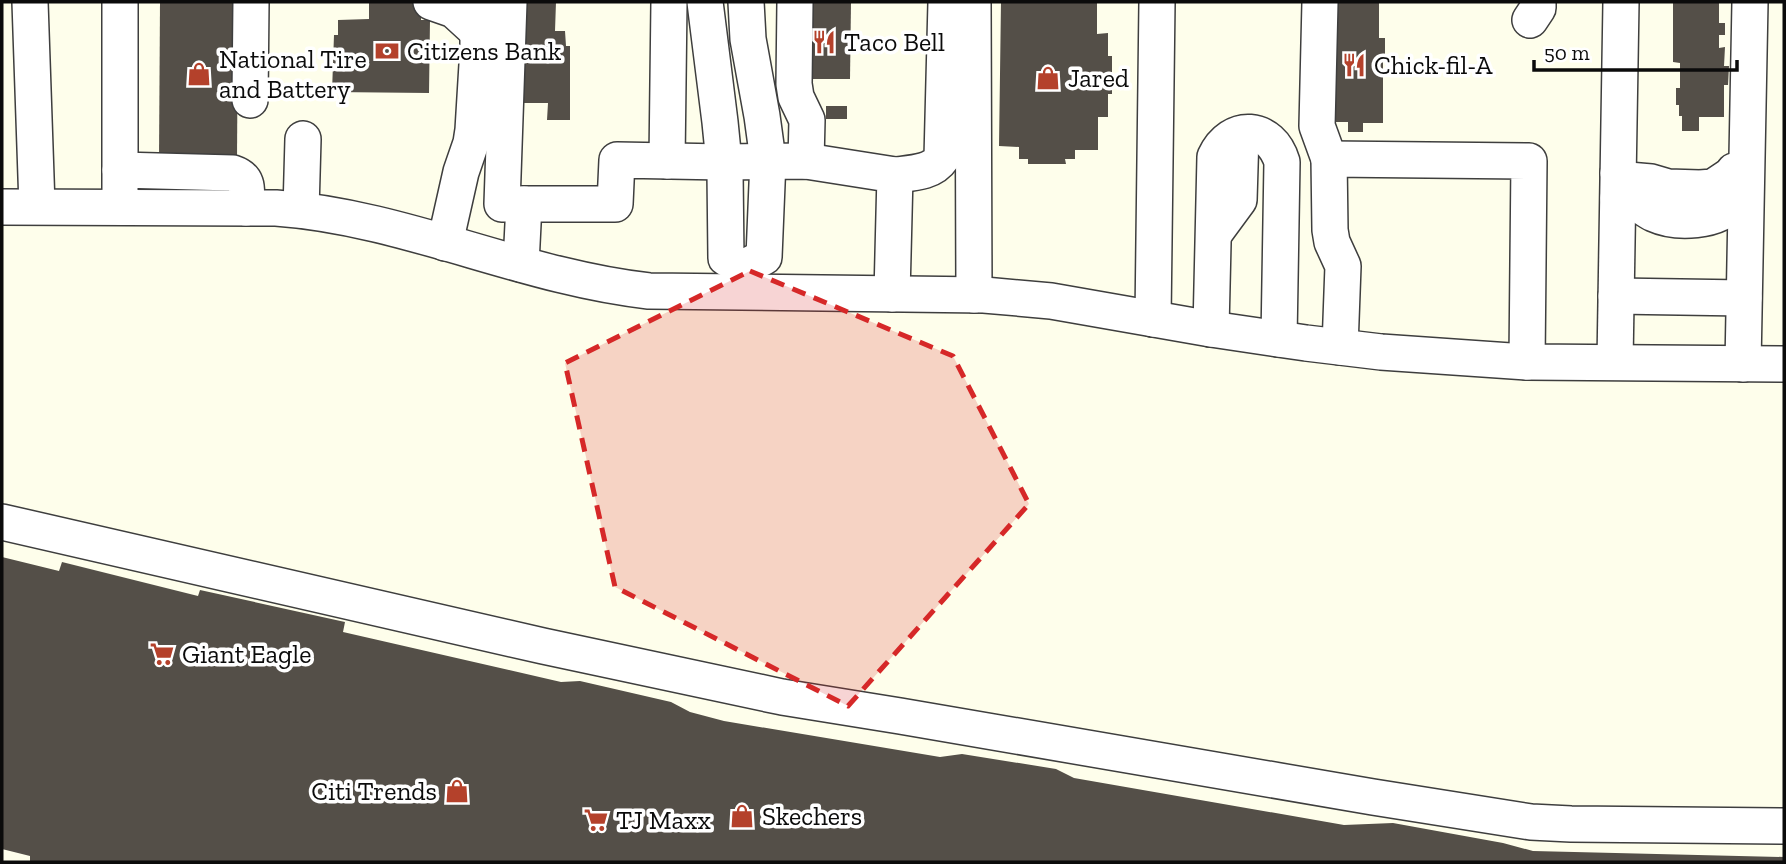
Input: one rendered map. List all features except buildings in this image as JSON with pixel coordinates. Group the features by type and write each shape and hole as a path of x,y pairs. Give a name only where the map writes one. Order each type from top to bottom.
{"lane":[{"path":"30,2 37,206"},
{"path":"120,2 120,207"},
{"path":"250,100 251,2"},
{"path":"431,2 478,17 473,130 445,243"},
{"path":"509,2 513,204 521,264"},
{"path":"667,161 669,2"},
{"path":"705,2 724,162 726,258 742,280"},
{"path":"742,280 764,257 768,160 748,39 746,2"},
{"path":"795,2 794,84 796,96 807,120 806,161"},
{"path":"513,204 615,204 617,160 806,161 895,175 937,166 942,158 946,2"},
{"path":"973,2 974,295"},
{"path":"1153,319 1157,2"},
{"path":"1320,2 1317,126 1329,159 1332,242 1343,266 1340,347"},
{"path":"1615,362 1621,2"},
{"path":"1618,185 1628,180 1668,187 1713,187 1734,173 1735,2"},
{"path":"1743,364 1750,2"},
{"path":"1211,329 1215,157 1226,142 1241,134 1254,132 1263,135 1275,146 1282,162 1279,339"},
{"path":"301,210 303,139"},
{"path":"1329,159 1529,161 1527,362"},
{"path":"120,170 233,173 244,178 246,183 246,208"},
{"path":"892,294 895,175"},
{"path":"2,207 301,210 357,220 575,278 649,291 742,280 892,294 974,295 1051,301 1279,339 1440,356 1527,362 1784,364"},
{"path":"1616,296 1744,298"},
{"path":"2,522 543,646 782,697 1523,821 1784,827"}],"highlighted area":[{"path":"750,271 953,356 1029,504 848,706 615,587 565,363"}],"place":[{"name":"Taco Bell","path":"824,42"},
{"name":"Citizens Bank","path":"387,51"},
{"name":"Chick-fil-A","path":"1354,65"},
{"name":"National Tire and Battery","path":"199,74"},
{"name":"Jared","path":"1048,78"},
{"name":"Giant Eagle","path":"162,654"},
{"name":"Citi Trends","path":"457,791"},
{"name":"Skechers","path":"742,816"},
{"name":"TJ Maxx","path":"596,820"}]}
